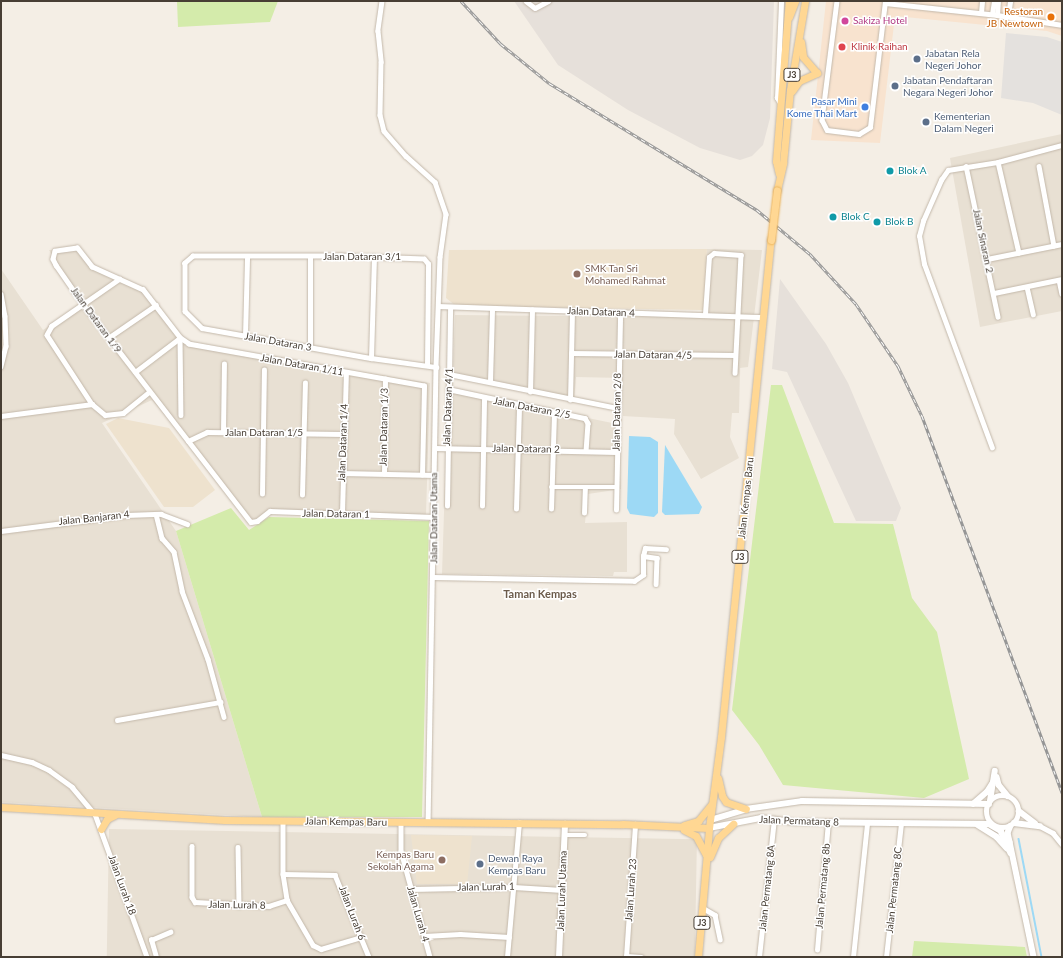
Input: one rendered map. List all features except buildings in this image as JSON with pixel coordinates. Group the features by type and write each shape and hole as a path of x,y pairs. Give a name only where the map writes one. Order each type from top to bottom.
{"main road":[{"name":"Jalan Kempas Baru","path":"780,176 776,161 789,1"},
{"path":"787,19 795,1"},
{"name":"Jalan Kempas Baru","path":"698,957 708,862 709,828 717,772 762,317 777,190 783,163 786,121 805,1"},
{"path":"786,121 795,85 803,78 817,73 802,57 801,30"},
{"path":"717,772 722,796 731,806 746,809"},
{"path":"674,827 698,821 713,803"},
{"name":"Jalan Kempas Baru","path":"1,807 95,814 283,821 635,824 690,829 709,828"},
{"path":"101,829 107,820 116,815"},
{"path":"690,829 711,820"},
{"path":"708,862 718,838 733,824"},
{"path":"674,827 696,836 703,847 708,862"}],"street":[{"name":"Jalan Dataran Utama","path":"382,1 378,30 381,62 380,115 384,131 406,156 435,182 446,214 440,257 440,306 436,367 428,823"},
{"path":"526,1 532,7 540,8 548,1"},
{"name":"Jalan Kempas Baru","path":"781,1 777,98 781,104"},
{"path":"837,1 822,120 824,126 833,131 859,134 867,131 870,127 885,2 994,14 1062,26"},
{"path":"981,13 982,1"},
{"path":"994,1 994,14"},
{"path":"994,14 998,1"},
{"path":"1008,16 1010,1"},
{"path":"817,73 827,75"},
{"path":"992,448 921,254 919,236 923,221 943,175 951,169 998,162 1062,145"},
{"path":"998,162 1019,253"},
{"name":"Jalan Sinaran 2","path":"966,166 998,317"},
{"path":"1039,166 1054,246"},
{"path":"986,259 1062,244"},
{"name":"Jalan Dataran 1/9","path":"180,338 143,290 92,267 77,248 58,248 54,254 54,260 83,304 246,517"},
{"path":"705,314 709,257 714,253 736,253 743,258 735,373"},
{"name":"Jalan Dataran 3/1","path":"192,256 310,258 374,257 424,259 428,264 427,365"},
{"name":"Jalan Dataran 3","path":"192,256 185,263 184,269 185,311 202,328 371,358 436,367"},
{"path":"246,336 247,257"},
{"path":"371,358 374,257"},
{"path":"310,258 310,347"},
{"path":"120,279 52,326 47,335 92,404 105,415 117,415 149,392"},
{"path":"994,293 1060,280 1062,294"},
{"path":"1027,287 1033,314"},
{"path":"1,294 4,310 6,346 1,366"},
{"path":"108,338 156,305"},
{"name":"Jalan Dataran 4","path":"440,306 450,308 620,314 705,314 762,317"},
{"name":"Jalan Dataran 4/1","path":"447,506 446,447 450,308"},
{"path":"490,382 492,309"},
{"path":"530,392 532,310"},
{"path":"570,400 572,312"},
{"name":"Jalan Dataran 2/8","path":"616,510 620,314"},
{"path":"135,372 180,338"},
{"path":"180,338 180,415"},
{"name":"Jalan Dataran 1/11","path":"180,338 189,344 346,373 422,385 424,389 422,475"},
{"name":"Jalan Dataran 4/5","path":"571,353 735,356"},
{"path":"223,432 224,364"},
{"path":"262,494 264,370"},
{"name":"Jalan Dataran 1/4","path":"342,513 343,434 346,373"},
{"path":"449,374 530,392 617,408"},
{"name":"Jalan Dataran 1/3","path":"384,474 385,379"},
{"path":"302,495 305,383"},
{"name":"Jalan Dataran 2/5","path":"448,389 587,420 586,450"},
{"path":"482,506 484,398"},
{"path":"1,416 92,404"},
{"path":"516,509 516,448 519,406"},
{"path":"550,509 551,449 554,413"},
{"name":"Jalan Dataran 1/5","path":"188,441 207,432 343,434"},
{"name":"Jalan Dataran 2","path":"435,448 516,448 616,452"},
{"path":"342,473 434,475"},
{"path":"551,487 616,487"},
{"path":"584,513 585,488"},
{"name":"Jalan Dataran 1","path":"246,517 254,523 270,511 434,517"},
{"path":"156,514 162,538 174,552 182,591 200,637 224,717"},
{"name":"Jalan Banjaran 4","path":"1,531 126,515 156,514 187,524"},
{"path":"433,577 634,581 640,580 643,575 643,556 645,548 666,549"},
{"path":"643,556 657,558 656,584"},
{"path":"117,720 220,702"},
{"name":"Jalan Lurah 18","path":"1,755 32,762 49,770 72,787 95,814 147,957"},
{"path":"1011,852 997,827 988,817 995,779 995,771 999,785 1008,796 1016,802 1019,811 1062,843"},
{"path":"971,805 987,792 995,779"},
{"path":"711,820 746,809 802,801 971,805 990,803 998,796 1008,796"},
{"path":"1019,811 1008,833 1034,957"},
{"name":"Jalan Permatang 8","path":"709,828 761,818 774,820 977,825 997,827"},
{"name":"Jalan Permatang 8A","path":"759,957 774,820"},
{"path":"283,821 283,874 287,900 316,948 321,949 361,937"},
{"name":"Jalan Permatang 8b","path":"818,950 828,822"},
{"name":"Jalan Lurah 4","path":"401,823 401,851 410,889 430,957"},
{"path":"507,957 520,823"},
{"path":"853,957 866,823"},
{"name":"Jalan Lurah Utama","path":"559,957 565,824"},
{"name":"Jalan Lurah 23","path":"635,824 626,956 641,957"},
{"name":"Jalan Permatang 8C","path":"886,957 901,824"},
{"path":"997,827 1013,824 1040,826"},
{"path":"977,825 997,837 1011,852"},
{"path":"564,835 585,836"},
{"name":"Jalan Lurah 8","path":"192,846 192,897 195,902 239,906 269,906 287,900"},
{"path":"238,847 239,906"},
{"name":"Jalan Lurah 6","path":"283,874 335,875 369,957"},
{"name":"Jalan Lurah 1","path":"410,889 514,886 562,890"},
{"path":"704,908 715,915 720,939"},
{"path":"156,957 151,940 170,932"},
{"path":"424,936 460,934 509,937"}],"shaded area":[{"path":"514,1 774,1 770,118 763,145 752,156 740,160 700,148 628,110 558,65"},
{"path":"826,1 1062,1 1062,36 1047,31 895,16 880,143 811,140"},
{"path":"1006,33 1047,37 1062,42 1062,115 1033,103 1001,98"},
{"path":"1062,134 1062,311 980,327 950,158"},
{"path":"707,249 762,250 748,367 740,368 739,413 732,413 730,437 739,458 701,479 674,434 675,419 623,416 622,378 576,377 574,402 453,376 455,315 703,317"},
{"name":"SMK Tan Sri Mohamed Rahmat","path":"707,249 704,310 456,306 446,298 449,250"},
{"path":"49,250 82,250 92,267 143,290 185,344 430,383 426,515 270,511 253,520 152,400 102,423 176,531 262,817 1,802 1,269 43,330 83,304"},
{"path":"780,279 826,344 848,383 901,508 896,521 856,521 787,372 772,369"},
{"path":"448,389 617,424 621,489 588,494 585,523 627,522 627,572 614,572 613,576 442,574"},
{"path":"118,418 169,428 215,490 193,507 164,507 106,424"},
{"path":"109,829 697,839 695,957 107,957"},
{"name":"Kempas Baru Sekolah Agama","path":"411,835 472,836 467,884 417,884"}],"green space":[{"path":"177,1 278,1 270,22 178,27"},
{"path":"771,385 782,385 834,523 893,524 912,598 937,632 969,779 924,798 783,785 759,745 732,710"},
{"path":"231,508 249,530 269,517 429,521 422,817 262,817 176,531"},
{"path":"914,941 1025,947 1027,957 912,957"}],"water":[{"path":"629,436 650,437 658,442 658,513 654,517 630,514 627,508"},
{"path":"665,445 702,507 699,514 665,515 662,512"}],"waterway":[{"path":"1019,839 1042,957"}],"railway":[{"path":"461,1 501,44 549,83 757,210 810,254 856,304 898,366 922,416 1062,793"}],"place":[{"name":"Restoran JB Newtown","path":"1051,17"},
{"name":"Sakiza Hotel","path":"845,21"},
{"name":"Klinik Raihan","path":"842,47"},
{"name":"Jabatan Rela Negeri Johor","path":"917,59"},
{"name":"Jabatan Pendaftaran Negara Negeri Johor","path":"895,86"},
{"name":"Pasar Mini Kome Thai Mart","path":"865,107"},
{"name":"Kementerian Dalam Negeri","path":"926,122"},
{"name":"Blok A","path":"890,171"},
{"name":"Blok C","path":"833,217"},
{"name":"Blok B","path":"877,222"},
{"name":"SMK Tan Sri Mohamed Rahmat","path":"577,274"},
{"name":"Kempas Baru Sekolah Agama","path":"442,860"},
{"name":"Dewan Raya Kempas Baru","path":"480,864"}],"district":[{"name":"Taman Kempas","path":"540,594"}]}
